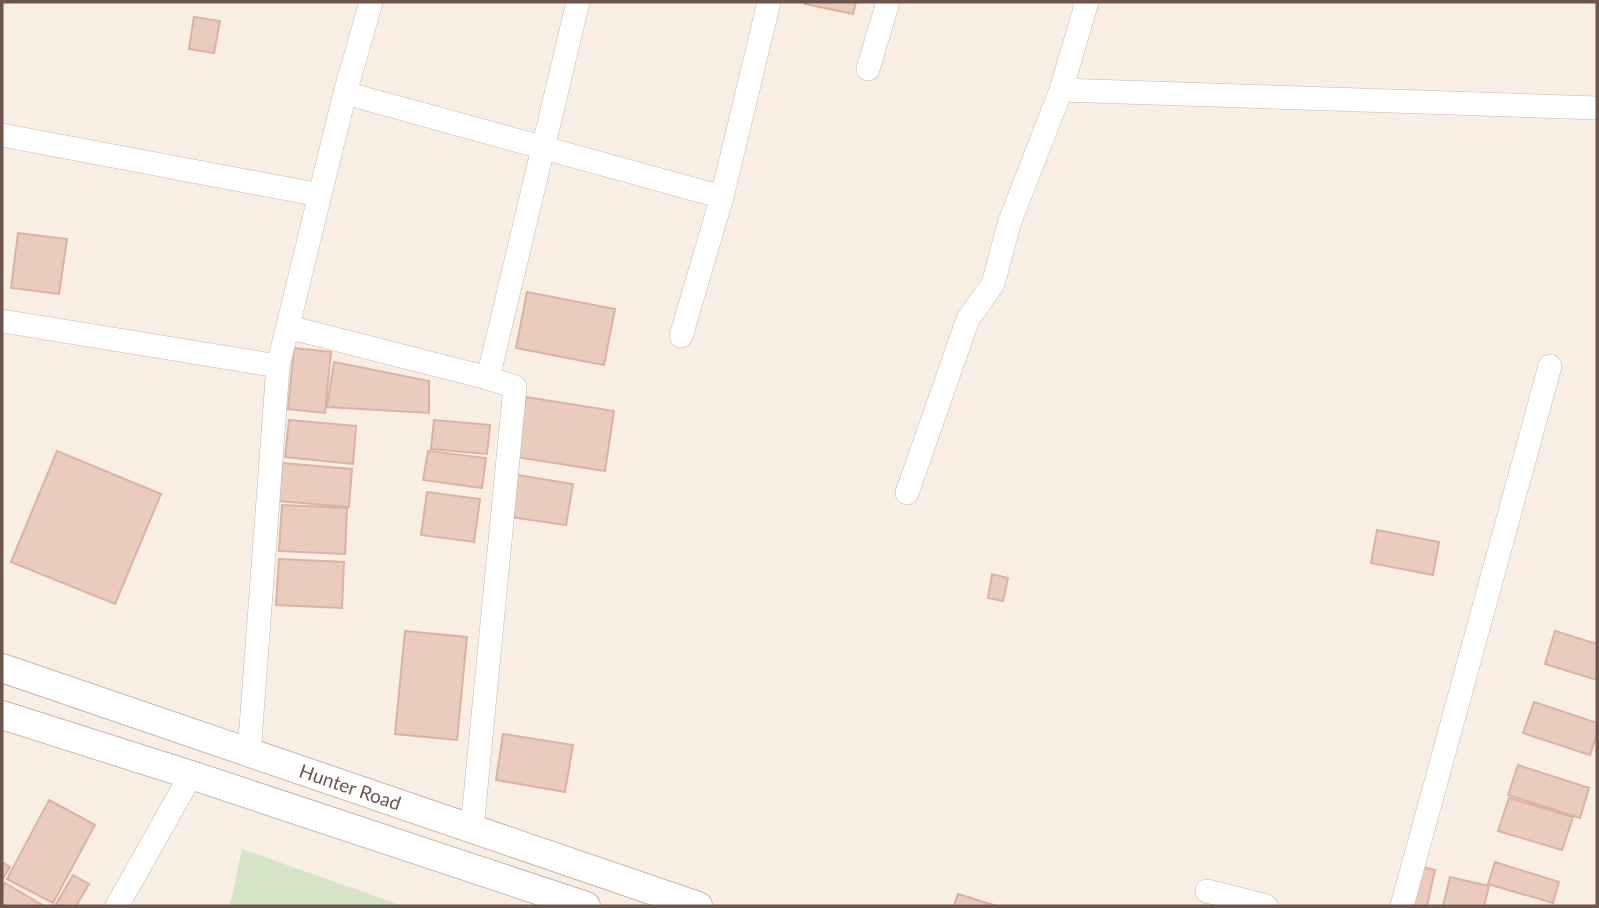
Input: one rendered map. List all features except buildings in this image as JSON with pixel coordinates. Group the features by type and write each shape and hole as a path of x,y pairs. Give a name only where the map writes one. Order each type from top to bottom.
{"street":[{"path":"248,754 278,366 345,93 371,2"},
{"path":"488,378 578,2"},
{"path":"681,336 722,197 769,2"},
{"path":"868,69 888,2"},
{"path":"907,492 968,319 993,284 1010,222 1061,90 1087,2"},
{"path":"1061,90 1597,108"},
{"path":"345,93 722,197"},
{"path":"2,135 320,195"},
{"path":"2,321 278,366"},
{"path":"288,327 515,387 472,829"},
{"path":"1402,906 1550,366"},
{"name":"Hunter Road","path":"2,668 698,906"},
{"name":"Hunter Road","path":"4,720 191,775 586,906"},
{"path":"117,906 191,775"},
{"path":"1207,891 1266,906"}],"green space":[{"path":"242,849 403,906 230,906"}]}
